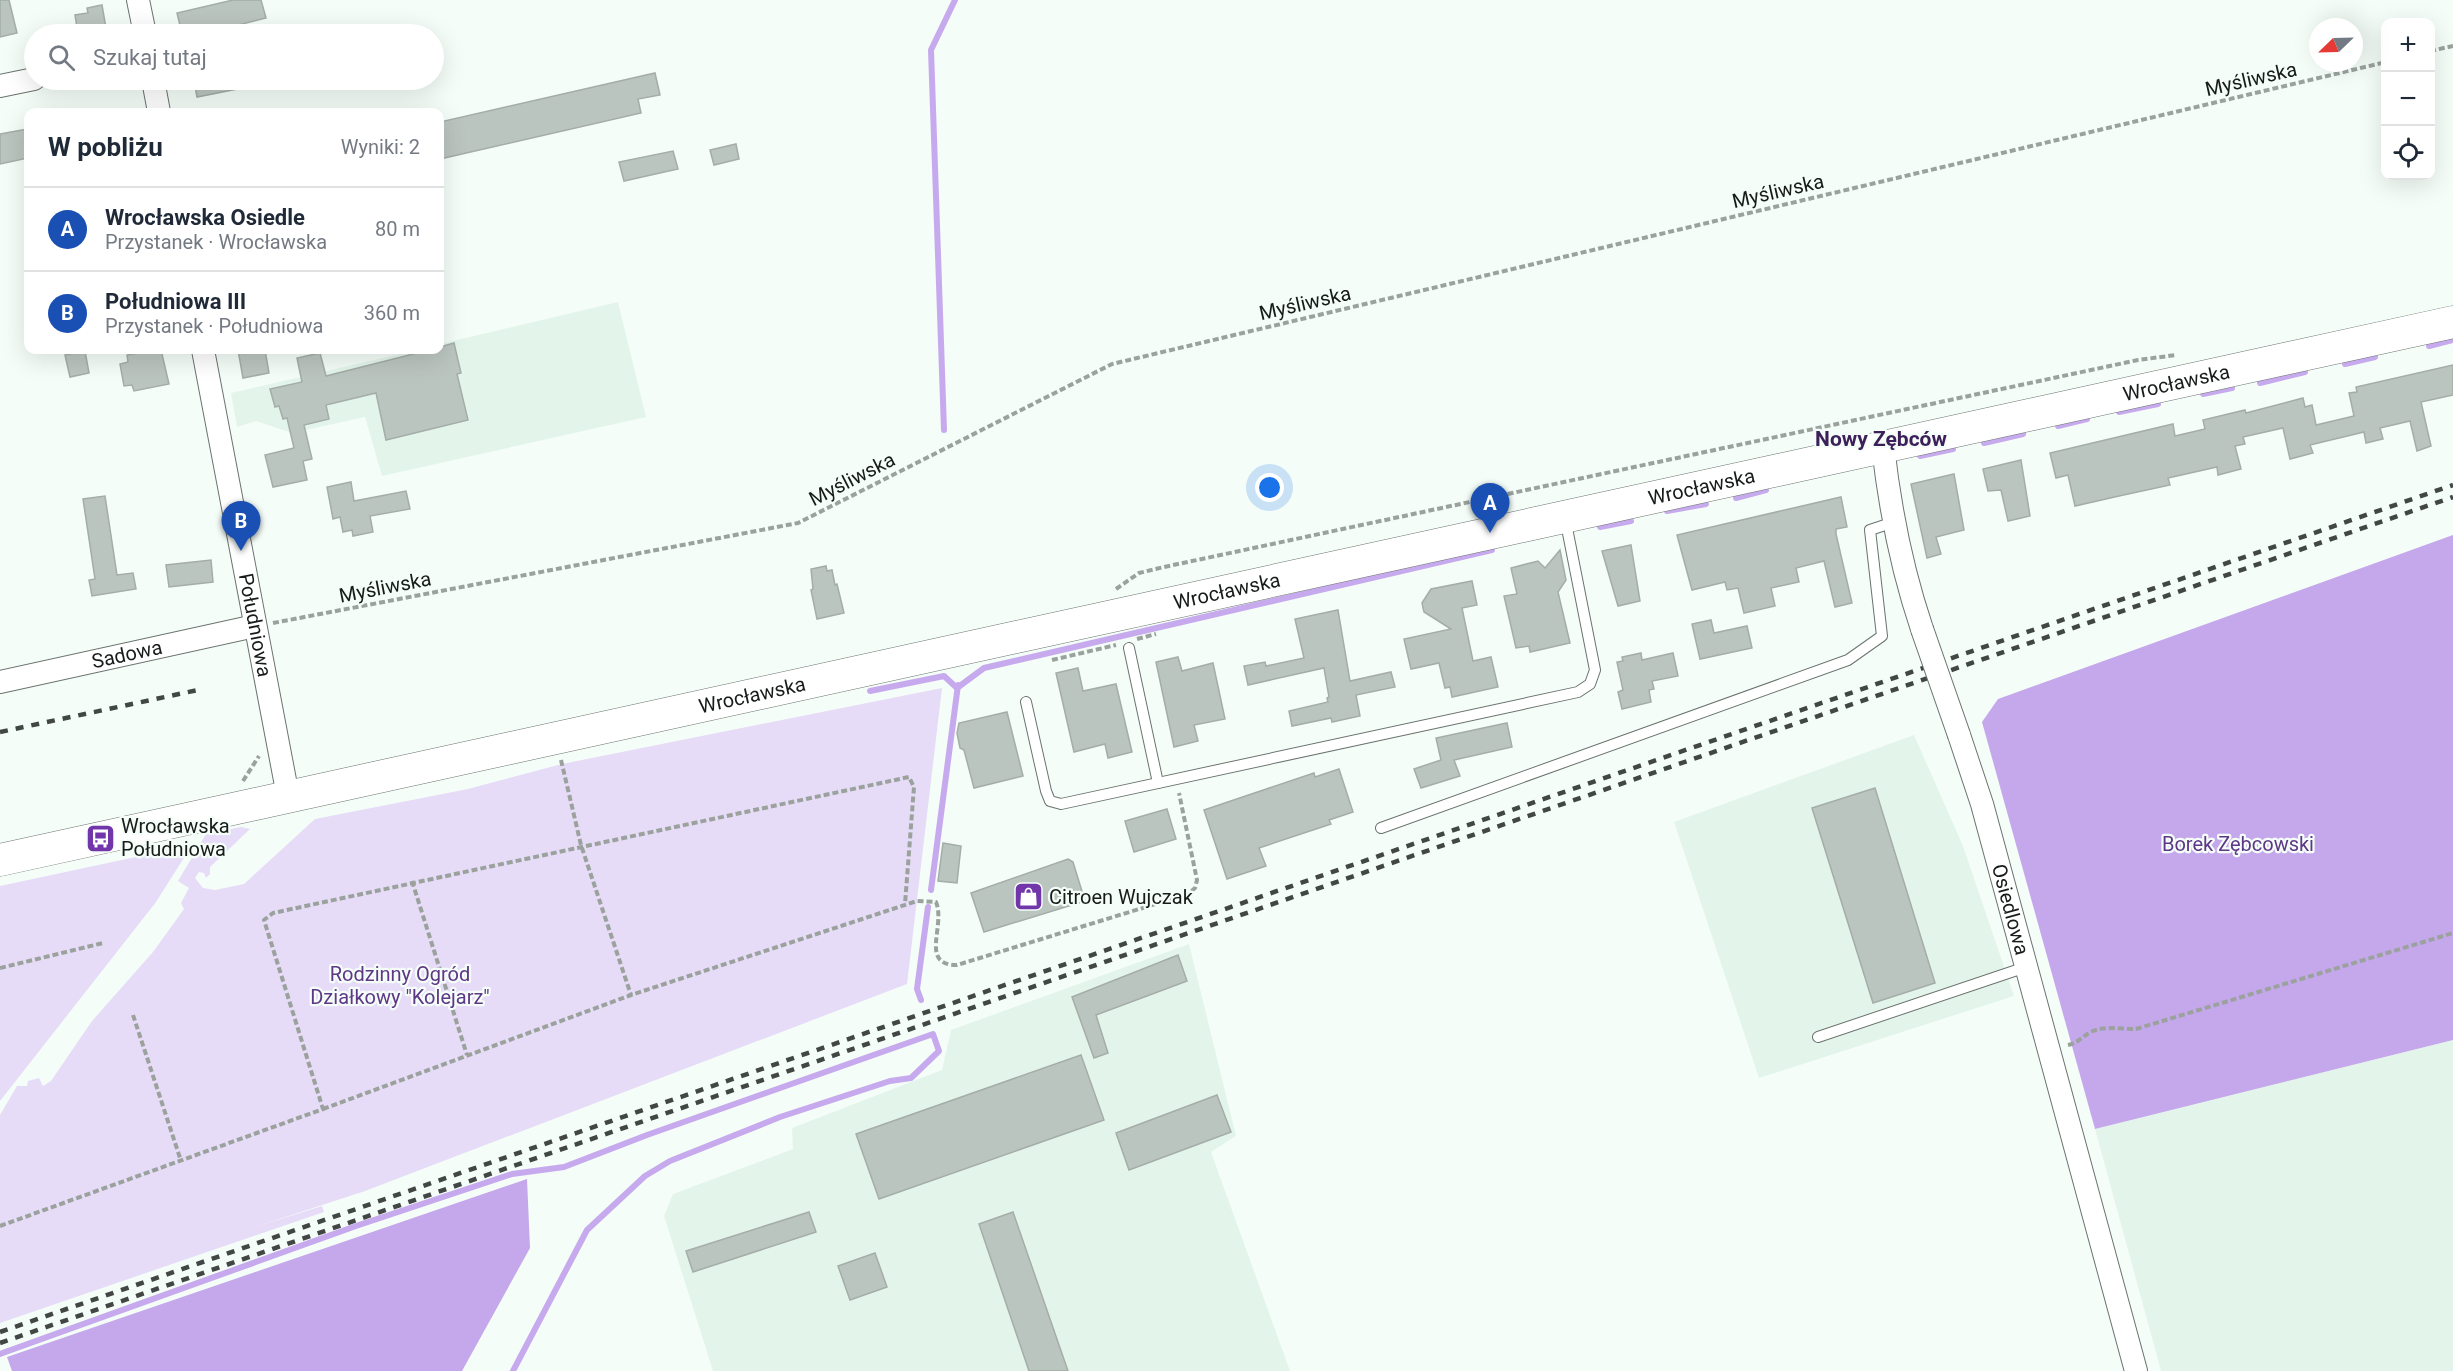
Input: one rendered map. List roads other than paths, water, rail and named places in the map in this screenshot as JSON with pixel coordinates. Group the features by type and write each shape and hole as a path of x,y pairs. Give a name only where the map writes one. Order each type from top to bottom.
{"main road":[{"name":"Wrocławska","path":"0,860 237,808 286,791 328,787 2453,322"}],"street":[{"path":"138,0 143,24"},
{"path":"0,86 24,81"},
{"path":"155,90 158,108"},
{"name":"Południowa","path":"204,354 286,791"},
{"name":"Osiedlowa","path":"1883,447 1894,522 1911,594 1982,804 2136,1371"},
{"name":"Sadowa","path":"0,682 255,626"}],"lane":[{"path":"1026,702 1050,801 1060,804 1578,692 1590,684 1594,670 1564,518"},
{"path":"1381,828 1848,660 1882,636 1870,530 1894,522"},
{"path":"1129,648 1158,783"},
{"path":"1818,1037 2026,967"}],"waterway":[{"path":"944,430 931,50 955,0"},
{"path":"2429,346 2453,340"},
{"path":"2345,364 2375,357"},
{"path":"2260,383 2305,372"},
{"path":"2203,394 2232,388"},
{"path":"2119,412 2158,404"},
{"path":"2058,426 2087,419"},
{"path":"1984,443 2023,434"},
{"path":"1920,456 1953,449"},
{"path":"1736,498 1766,490"},
{"path":"1667,511 1706,504"},
{"path":"1600,527 1631,521"},
{"path":"870,691 944,676 957,688 984,668 1492,550"},
{"path":"931,890 958,685"},
{"path":"921,1000 917,989 928,907"},
{"path":"0,1354 356,1226 512,1174 564,1167 647,1135 933,1034 939,1051 911,1078 890,1081 780,1117 670,1161 645,1176 587,1230 513,1371"}],"railway":[{"path":"0,1332 2453,485"},
{"path":"0,1343 2453,497"},
{"path":"0,732 198,690"}],"place":[{"name":"Wrocławska Osiedle","path":"1490,533"},
{"name":"Południowa III","path":"241,551"},
{"name":"Wrocławska Południowa","path":"100,838"},
{"name":"Citroen Wujczak","path":"1028,897"}],"district":[{"name":"Nowy Zębców","path":"1881,439"}],"park label":[{"name":"Borek Zębcowski","path":"2238,844"},
{"name":"Rodzinny Ogród Działkowy \"Kolejarz\"","path":"400,986"}]}
